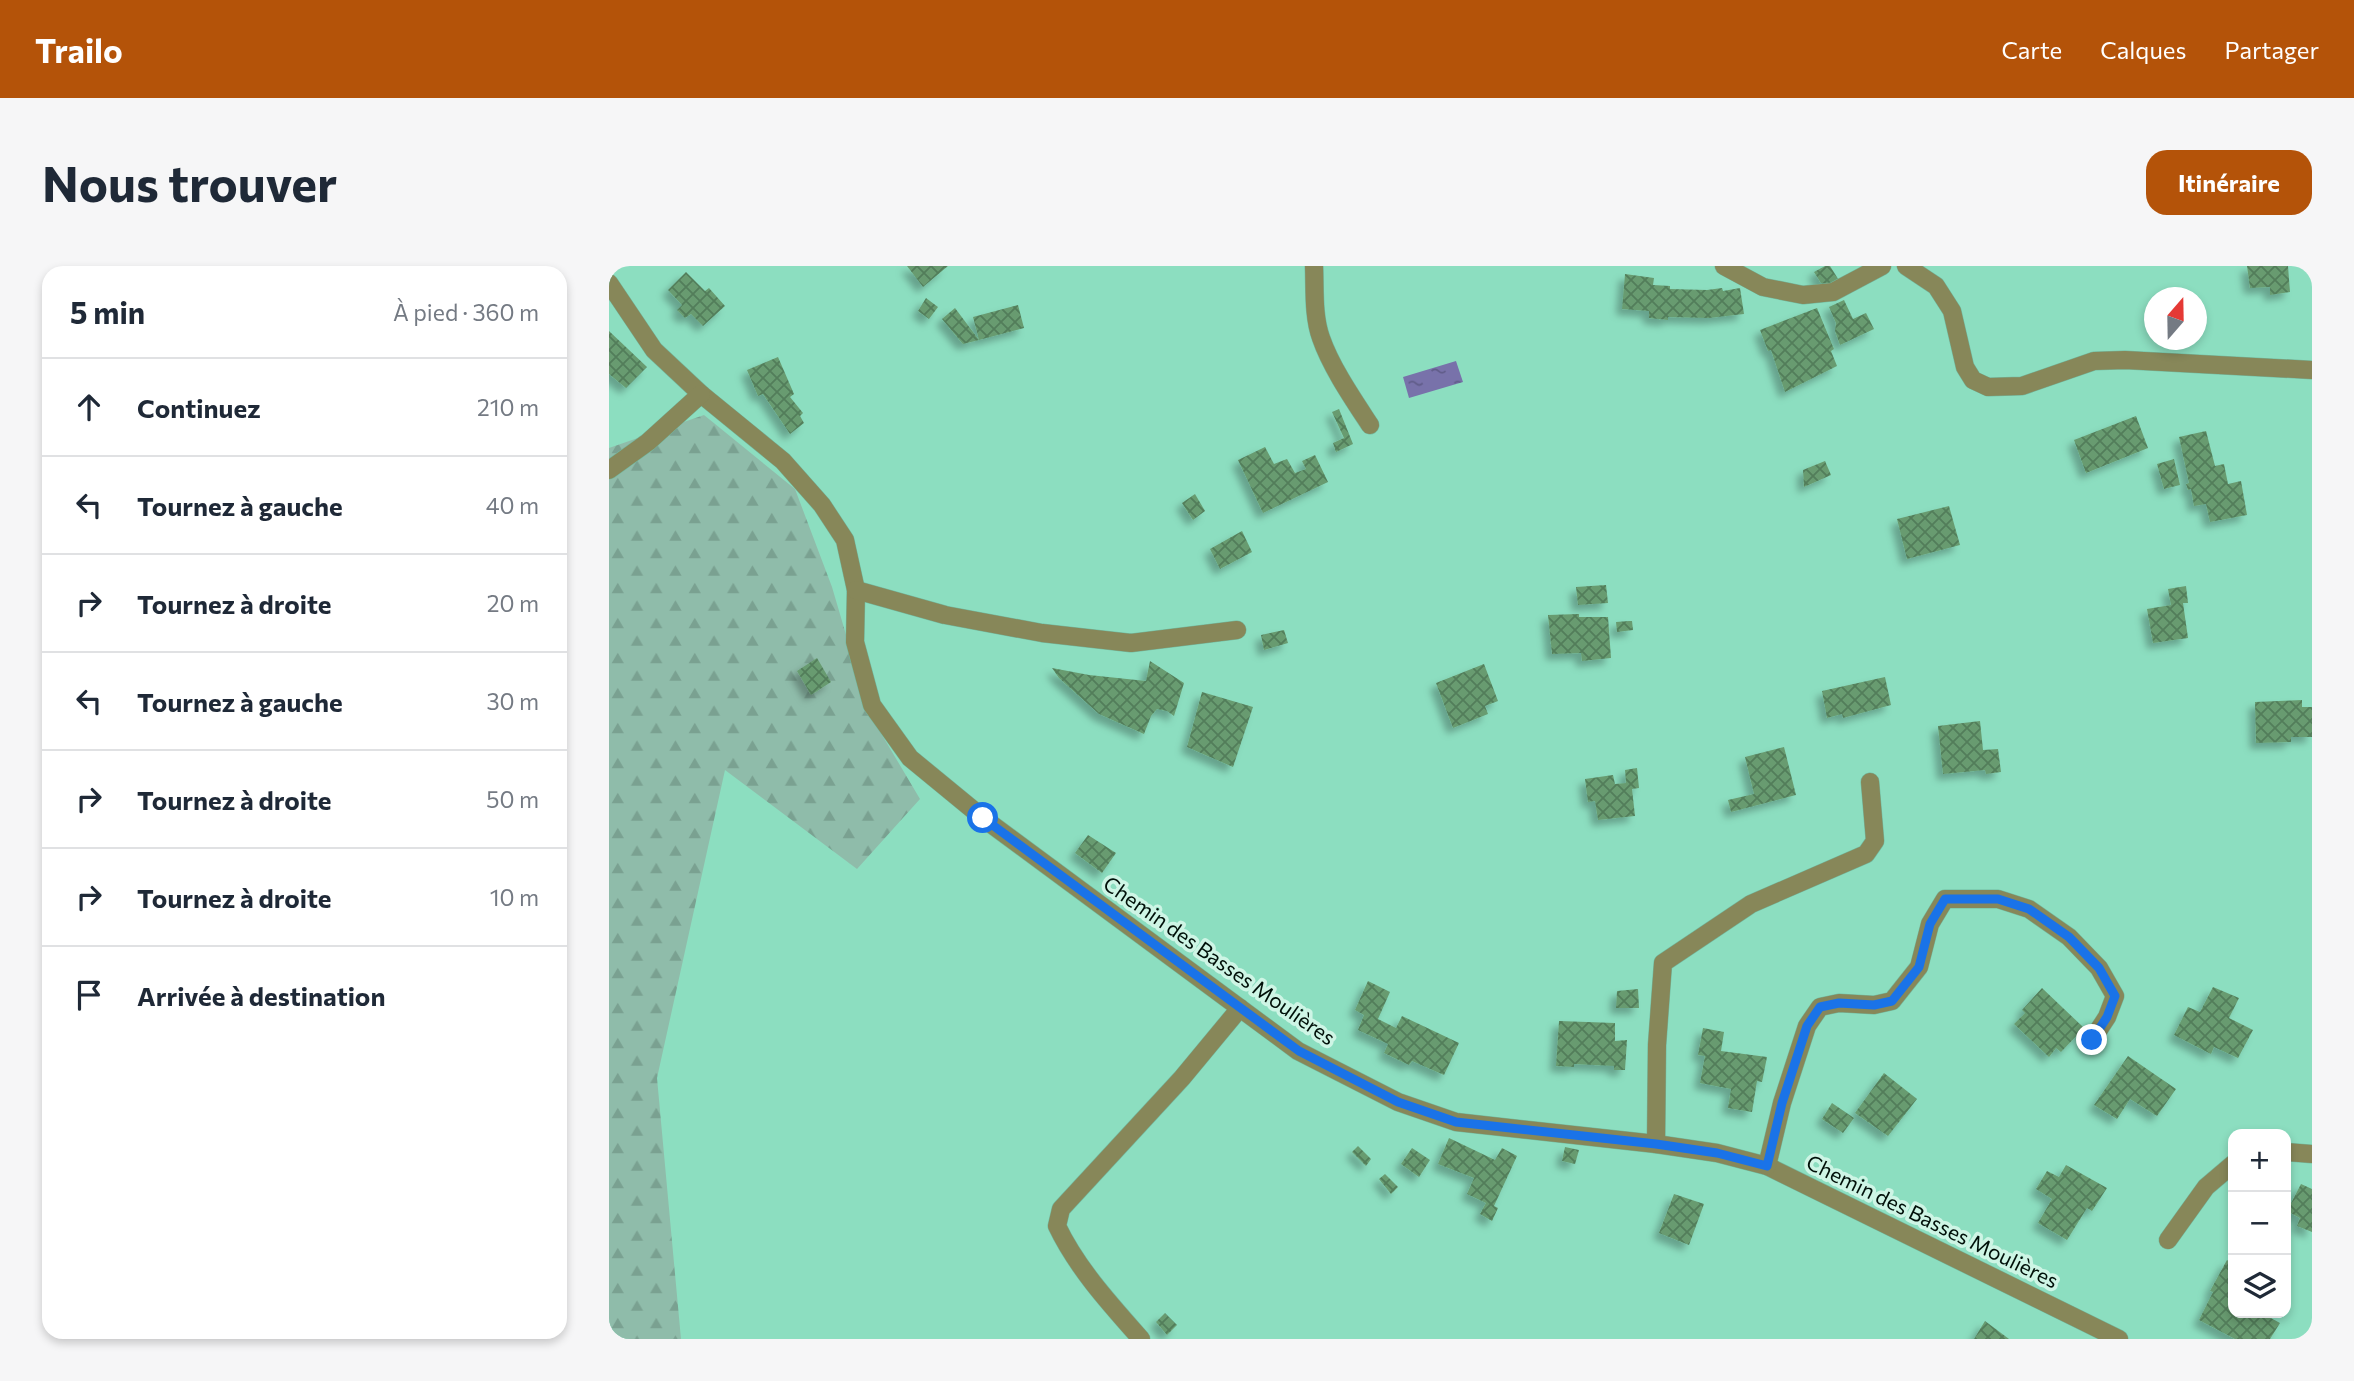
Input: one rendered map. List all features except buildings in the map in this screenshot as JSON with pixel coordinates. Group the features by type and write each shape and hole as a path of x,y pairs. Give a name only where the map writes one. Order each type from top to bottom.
{"street":[{"path":"1314,266 1316,314 1321,338 1370,425"},
{"path":"1724,266 1763,287 1803,295 1833,292 1882,266"},
{"path":"1906,266 1935,286 1952,311 1965,367 1973,380 1988,387 2022,386 2094,361 2125,360 2312,370"},
{"name":"Chemin des Basses Moulières","path":"609,283 654,350 701,394 783,461 822,505 845,541 856,590 855,642 872,705 910,758 993,825 1299,1051 1398,1102 1456,1122 1656,1144 1717,1153 1767,1166 2119,1339"},
{"path":"609,470 648,442 701,394"},
{"path":"856,590 945,615 1042,634 1131,643 1237,630"},
{"path":"1656,1144 1657,1045 1663,963 1751,904 1866,854 1875,841 1870,782"},
{"path":"1767,1166 1782,1103 1807,1026 1820,1007 1839,1003 1874,1005 1892,1001 1919,967 1930,924 1945,899 1998,899 2029,909 2069,937 2099,968 2115,996 2107,1017 2092,1040"},
{"path":"1141,1339 1106,1300 1063,1240 1056,1226 1061,1209 1182,1078 1240,1008"},
{"path":"2291,1152 2312,1154"},
{"path":"2168,1240 2206,1187 2228,1168"}],"green space":[{"path":"704,415 795,489 832,587 869,713 920,799 857,869 725,770 657,1078 681,1339 609,1339 609,448"}],"water":[{"path":"1456,361 1463,382 1409,398 1403,377"}],"route":[{"path":"983,818 1299,1051 1398,1102 1456,1122 1656,1144 1717,1153 1767,1166 1782,1103 1807,1026 1820,1007 1839,1003 1874,1005 1892,1001 1919,967 1930,924 1945,899 1998,899 2029,909 2069,937 2099,968 2115,996 2107,1017 2092,1040"}]}
